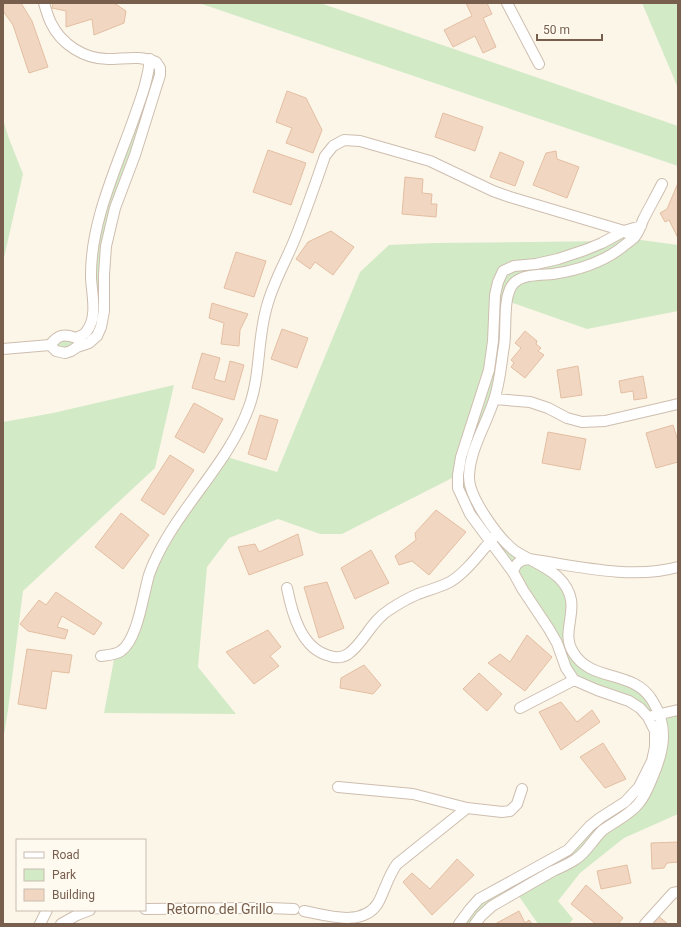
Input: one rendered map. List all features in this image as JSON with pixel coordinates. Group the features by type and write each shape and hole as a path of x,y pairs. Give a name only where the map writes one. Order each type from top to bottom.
{"street":[{"path":"44,3 50,23 57,34 68,46 83,54 106,59 141,57 150,59 146,82 103,205 94,241 91,276 93,314 91,325 71,351 65,353 56,351 50,345"},
{"path":"506,3 539,64"},
{"path":"101,656 115,654 129,643 134,633 149,574 157,556 168,536 224,456 240,428 254,390 258,373 263,326 272,287 294,240 325,156 333,146 344,140 360,141 412,155 430,161 499,193 624,231 634,238"},
{"path":"459,924 479,899 513,879 576,859 604,829 632,811 639,803 646,792 660,761 664,744 663,728 652,699 635,683 591,670 580,661 572,651 569,638 572,605 570,594 558,577 506,543 473,497 469,485 469,475 478,439 495,399 505,339 508,291 515,282 524,277 566,272 596,263 613,255 634,238 662,184"},
{"path":"475,924 492,906 552,866 590,826 625,802 639,788 652,761 655,747 655,731 648,717 640,708 629,701 574,680 566,668 557,643 549,629 513,572 470,514 458,488 458,474 461,457 489,370 493,341 495,295 498,282 503,271 514,266 536,264 565,257 602,243 624,231 641,226"},
{"path":"3,349 50,345 56,338 62,335 69,335 77,342"},
{"path":"480,398 488,393 495,399 530,402 548,408 567,418 582,422 605,421 678,404"},
{"path":"287,588 292,614 300,630 312,645 324,655 336,658 347,655 386,611 418,594 436,588 450,581 463,571 498,533"},
{"path":"513,572 515,565 521,560 529,559 587,568 640,573 664,571 678,567"},
{"path":"520,708 574,680"},
{"path":"648,717 678,710"},
{"path":"338,787 413,794 467,808 502,812 510,811 517,804 522,789"},
{"name":"Retorno del Grillo","path":"146,909 299,910 351,920 362,919 372,913 378,903 391,872 397,864 467,808"},
{"path":"645,924 673,893 678,892"},
{"path":"40,924 46,911"},
{"path":"61,924 87,911"}],"green space":[{"path":"199,3 320,3 678,126 678,166"},
{"path":"642,3 678,3 678,88"},
{"path":"150,59 160,68 115,208 104,311 89,343 56,351 56,338 76,338 91,325 94,241"},
{"path":"3,119 23,174 3,262"},
{"path":"637,231 628,240 641,240 678,245 678,311 587,329 507,301 501,369 469,475 498,533 564,584 569,626 580,661 635,683 659,714 678,710 678,814 624,838 580,873 558,901 573,919 569,924 538,924 516,892 475,924 459,924 470,909 549,861 625,802 652,761 655,731 640,708 574,680 557,643 470,514 458,475 342,534 320,534 278,519 229,538 207,567 198,667 236,714 104,713 115,654 129,643 149,574 224,456 277,472 360,272 389,245 609,241"},
{"path":"174,385 155,468 23,591 3,741 3,422 53,413"}],"building":[{"path":"3,3 21,3 32,21 48,67 29,73 13,25 3,11"},
{"path":"53,3 114,3 126,11 124,23 94,35 92,19 66,27 66,11 52,8"},
{"path":"466,3 487,3 492,14 483,18 496,47 483,53 475,36 453,47 444,30 472,16"},
{"path":"287,91 306,98 322,130 313,153 286,143 292,128 276,122"},
{"path":"443,113 483,127 475,151 435,137"},
{"path":"268,150 306,163 291,205 253,192"},
{"path":"556,151 557,159 579,167 567,198 533,185 546,153"},
{"path":"500,152 524,162 515,186 490,177"},
{"path":"405,177 423,179 422,193 432,194 431,204 437,204 436,217 402,214"},
{"path":"678,183 678,238 669,220 665,222 660,213 667,209"},
{"path":"331,231 354,247 333,275 315,262 310,269 296,259 308,242"},
{"path":"236,252 266,261 254,297 224,288"},
{"path":"212,303 248,314 240,330 239,346 221,344 224,323 209,318"},
{"path":"282,329 308,338 297,368 271,359"},
{"path":"525,331 537,341 536,344 541,348 538,351 544,355 525,378 511,367 514,363 511,360 521,348 515,343"},
{"path":"202,353 220,358 214,379 225,382 230,361 244,365 234,400 192,388"},
{"path":"578,366 582,395 561,398 557,370"},
{"path":"643,376 647,398 634,400 633,391 621,393 619,381"},
{"path":"194,403 223,419 204,453 175,437"},
{"path":"260,415 278,420 266,460 248,454"},
{"path":"673,425 678,441 678,462 656,468 646,433"},
{"path":"548,432 586,439 580,470 542,463"},
{"path":"170,455 194,470 164,515 141,500"},
{"path":"436,510 466,532 429,575 412,561 399,565 395,556 416,540 415,533"},
{"path":"121,513 149,535 123,569 95,547"},
{"path":"298,534 303,555 249,575 238,547 255,544 259,552"},
{"path":"371,550 389,583 355,599 341,568"},
{"path":"327,582 344,628 319,638 304,587"},
{"path":"56,592 102,623 94,635 62,616 57,627 68,630 65,639 28,631 20,624 39,600 46,605"},
{"path":"268,630 281,647 270,656 279,666 254,684 226,652"},
{"path":"527,635 552,657 525,691 488,663 500,654 510,662"},
{"path":"27,649 72,655 69,673 52,671 46,709 18,704"},
{"path":"364,665 381,685 373,694 340,688 341,678"},
{"path":"479,673 502,694 487,711 463,689"},
{"path":"561,702 577,722 592,710 600,722 561,750 539,712"},
{"path":"603,743 626,779 605,788 580,757"},
{"path":"678,842 678,862 667,863 664,868 652,869 651,843"},
{"path":"457,859 474,875 432,915 403,882 412,873 430,889"},
{"path":"627,865 631,883 601,889 597,871"},
{"path":"586,885 623,918 618,924 596,924 571,904"},
{"path":"519,911 525,923 529,920 532,924 495,924"},
{"path":"657,915 668,924 649,924"}]}
